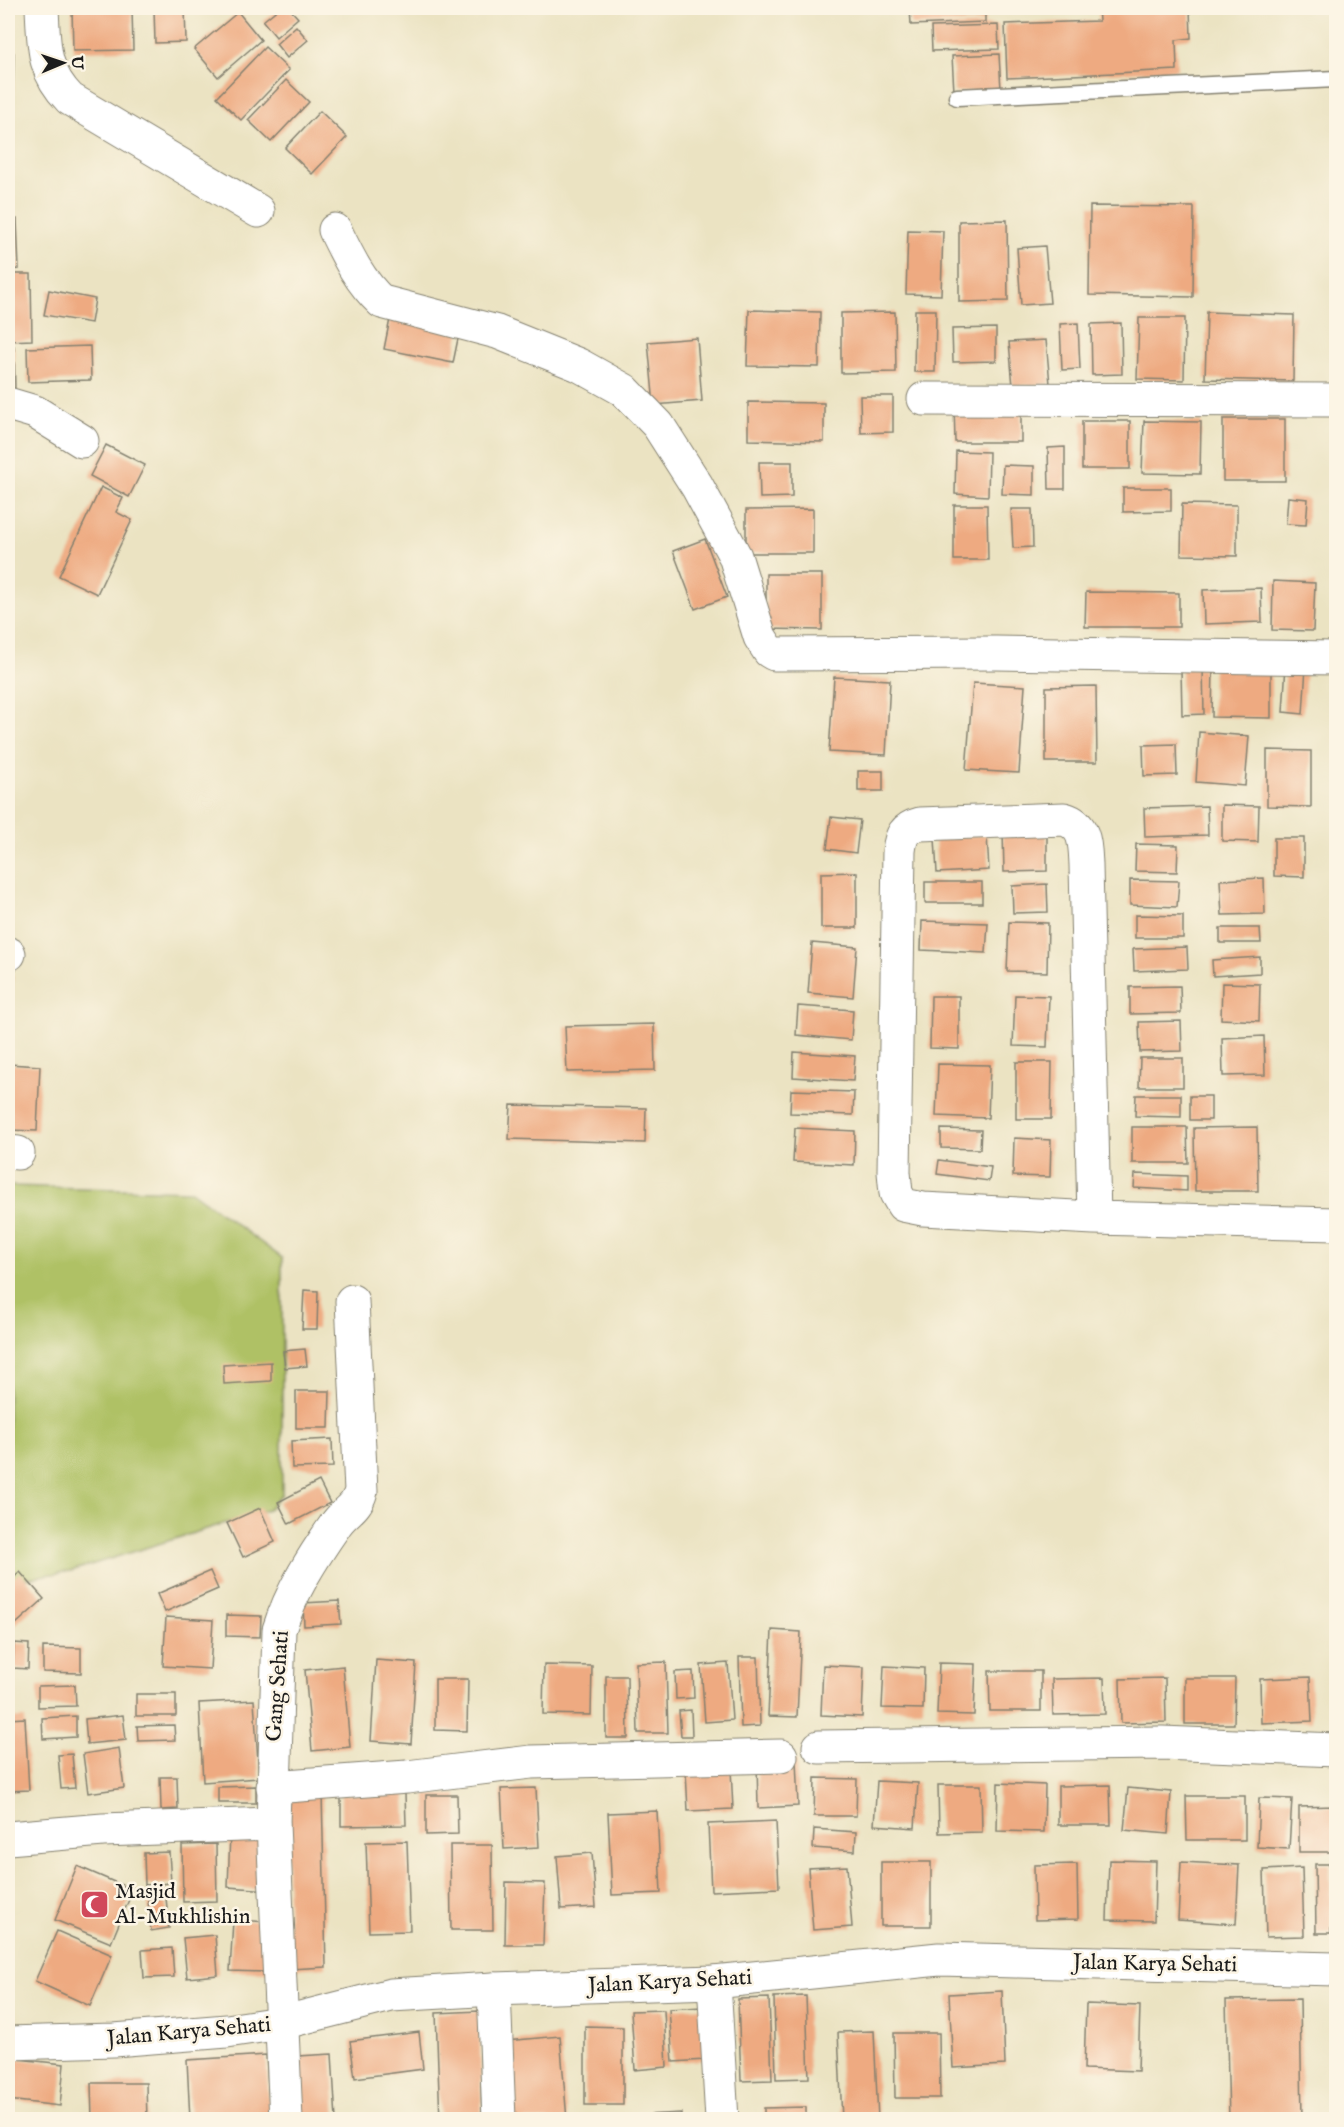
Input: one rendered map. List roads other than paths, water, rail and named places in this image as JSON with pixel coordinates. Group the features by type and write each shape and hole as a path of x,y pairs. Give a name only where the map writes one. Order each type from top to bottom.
{"street":[{"path":"42,8 44,43 50,70 57,87 70,99 258,212"},
{"path":"334,230 368,290 382,302 400,309 497,332 579,365 624,390 658,425 697,486 735,556 760,638 774,654 996,653 1336,658"},
{"path":"924,399 1336,400"},
{"path":"8,404 35,412 82,441"},
{"path":"1094,1218 1084,837 1073,821 1064,819 911,826 901,837 899,851 894,1172 896,1193 903,1205 1094,1218 1336,1224"},
{"name":"Gang Sehati","path":"286,2120 273,1824 279,1630 287,1605 298,1584 338,1521 352,1509 361,1491 352,1301"},
{"path":"819,1748 1162,1743 1336,1750"},
{"path":"273,1787 407,1777 531,1762 781,1756"},
{"path":"8,1838 103,1830 273,1824"},
{"name":"Jalan Karya Sehati","path":"8,2043 114,2040 227,2031 281,2023 390,1995 494,1989 714,1982 939,1959 1336,1969"},
{"path":"714,1982 722,2120"},
{"path":"494,1989 499,2120"}],"lane":[{"path":"957,97 1336,79"}],"place":[{"name":"Masjid Al-Mukhlishin","path":"94,1905"}]}
